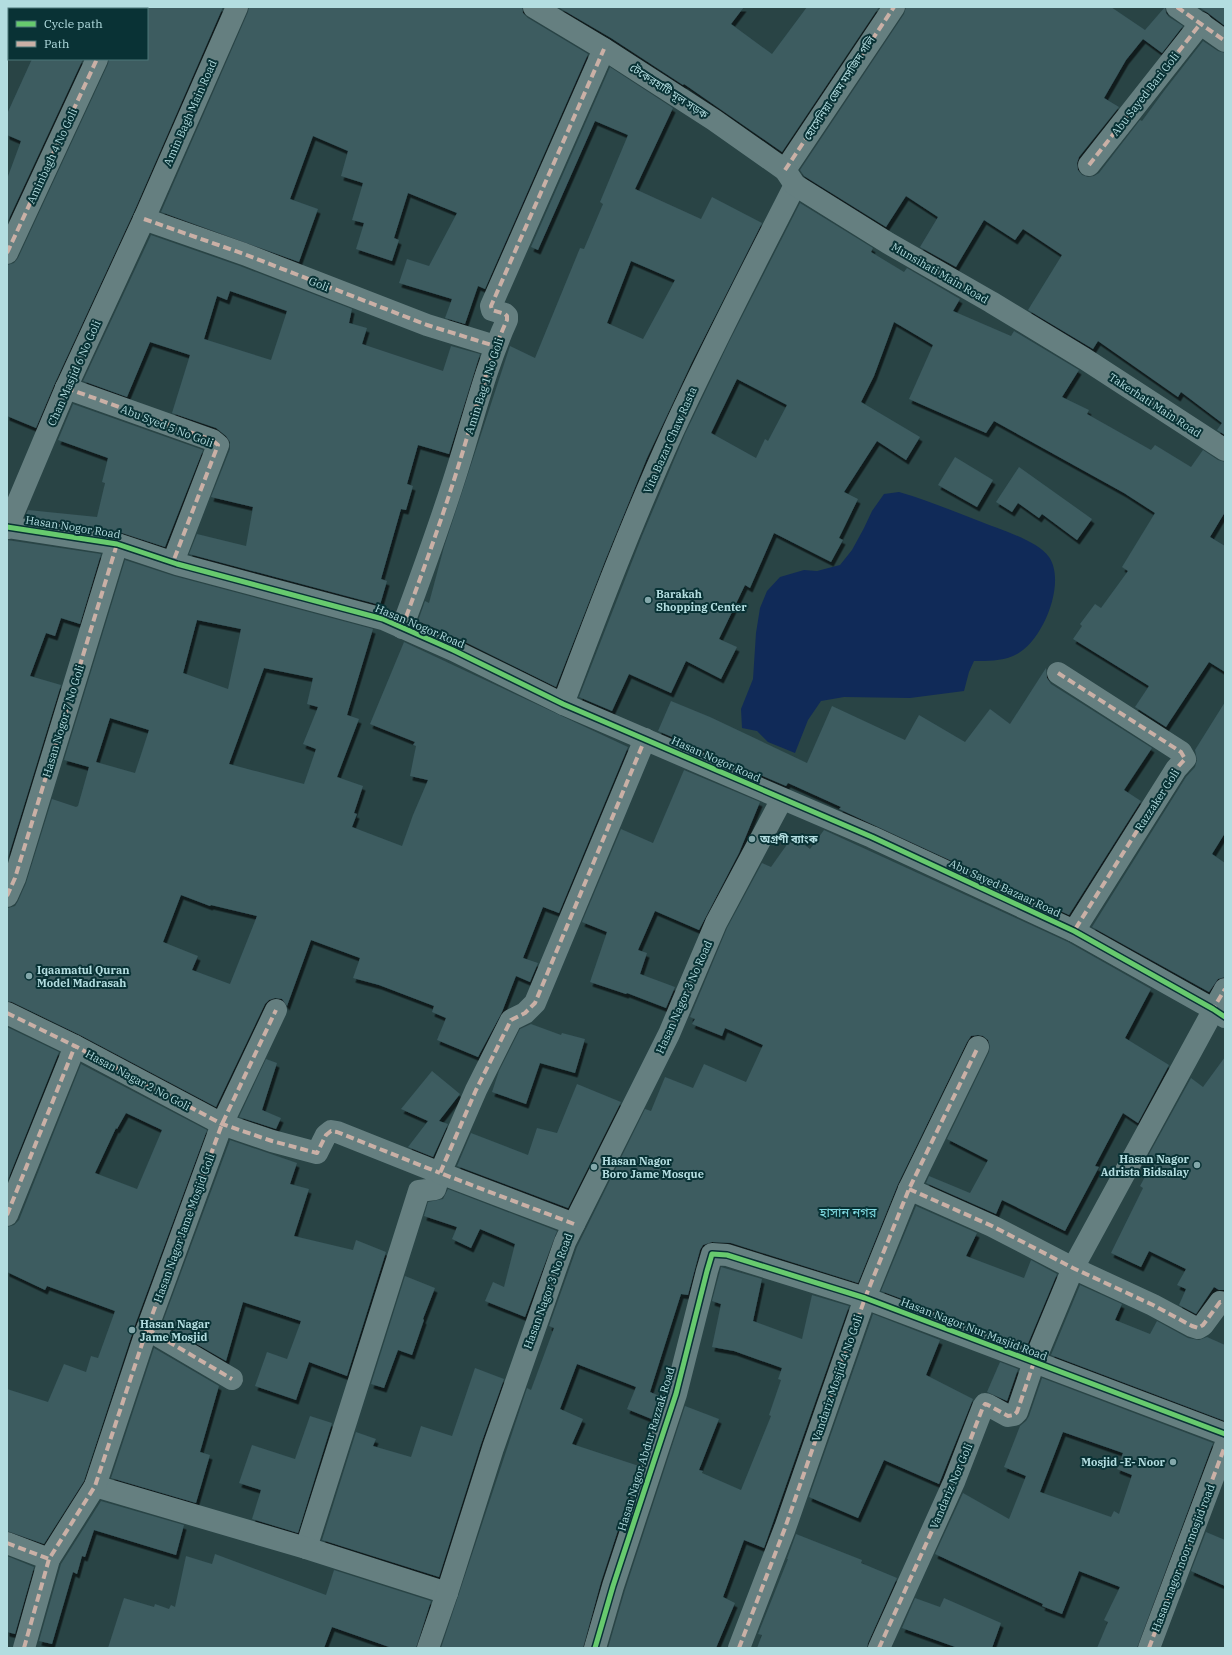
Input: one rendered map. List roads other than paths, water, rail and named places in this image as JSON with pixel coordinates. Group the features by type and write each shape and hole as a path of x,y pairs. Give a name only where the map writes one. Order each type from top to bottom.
{"street":[{"name":"Amin Bagh Main Road","path":"144,220 237,7"},
{"name":"টেকেরহাটি মূল সড়ক","path":"534,7 604,49 714,120 790,178"},
{"name":"হোসেনিয়া জেম মসজিদ গলি","path":"790,178 894,7"},
{"path":"1177,7 1225,41"},
{"name":"Abu Sayed Bari Goli","path":"1089,165 1200,23"},
{"name":"Amin Bag 1 No Goli","path":"402,628 439,526 495,346 507,320 507,316 505,314 492,310 491,306 604,49"},
{"name":"Aminbagh 4 No Goli","path":"7,253 97,60"},
{"name":"Munsihati Main Road","path":"790,178 888,243 991,302 1085,359"},
{"name":"Vita Bazar Chaw Rasta","path":"563,704 614,571 674,430 734,304 790,178"},
{"name":"Goli","path":"144,220 244,254 427,325 495,346"},
{"name":"Chan Masjid 6 No Goli","path":"7,527 66,388 144,220"},
{"name":"Takerhati Main Road","path":"1085,359 1225,450"},
{"name":"Abu Syed 5 No Goli","path":"66,388 212,440 218,445 173,562"},
{"name":"Hasan Nogor Road","path":"7,527 117,544 173,562 383,619 453,650 563,704 782,799"},
{"name":"Hasan Nogor 7 No Goli","path":"7,896 15,878 117,544"},
{"name":"Razzaker Goli","path":"1058,673 1181,752 1184,759 1176,769 1074,931"},
{"path":"306,1548 420,1191 435,1189 440,1173 476,1090 511,1020 525,1013 535,1003 645,739"},
{"name":"Abu Sayed Bazaar Road","path":"782,799 872,837 1074,931 1219,1013"},
{"name":"Hasan Nagor 3 No Road","path":"428,1648 448,1593 493,1448 565,1242 669,1034 716,923 782,799"},
{"path":"1034,1362 1073,1268 1219,1013 1225,989"},
{"name":"Hasan Nagor Jame Mosjid Goli","path":"24,1648 49,1559 95,1486 147,1329 222,1124 276,1010"},
{"name":"Hasan Nagar 2 No Goli","path":"7,1013 75,1046 222,1124 272,1141 317,1153 326,1135 331,1131 337,1132 440,1173"},
{"path":"7,1215 75,1046"},
{"name":"Vandariz Mosjid 4 No Goli","path":"740,1648 785,1528 865,1298 909,1189 978,1047"},
{"path":"440,1173 574,1224"},
{"path":"909,1189 992,1226 1073,1268 1198,1328 1203,1325 1220,1302 1225,1303"},
{"name":"Hasan Nagor Nur Masjid Road","path":"712,1254 727,1255 865,1298 1225,1434"},
{"name":"Hasan Nagor Abdur Razzak Road","path":"595,1648 613,1586 676,1394 712,1254"},
{"path":"147,1329 232,1379"},
{"name":"Vandariz Nor Goli","path":"879,1648 954,1482 983,1407 985,1404 1008,1416 1014,1416 1017,1412 1034,1362"},
{"name":"Hasan nagor noor mosjid road","path":"1149,1648 1225,1446"},
{"path":"95,1486 306,1548 448,1593"},
{"path":"7,1543 49,1559"}],"water":[{"path":"899,492 920,498 1027,540 1043,551 1049,557 1054,568 1055,582 1049,612 1042,627 1024,650 1013,656 999,660 974,661 969,672 964,691 910,698 844,697 821,701 808,720 795,753 768,742 757,731 742,728 741,709 753,679 756,633 760,608 767,591 780,577 804,570 817,571 840,565 852,550 872,511 884,494"}],"place":[{"name":"Barakah Shopping Center","path":"648,600"},
{"name":"অগ্রণী ব্যাংক","path":"752,839"},
{"name":"Iqaamatul Quran Model Madrasah","path":"29,976"},
{"name":"Hasan Nagor Adrista Bidsalay","path":"1197,1165"},
{"name":"Hasan Nagor Boro Jame Mosque","path":"594,1167"},
{"name":"Hasan Nagar Jame Mosjid","path":"132,1330"},
{"name":"Mosjid -E- Noor","path":"1173,1462"}],"district":[{"name":"হাসান নগর","path":"848,1212"}]}
